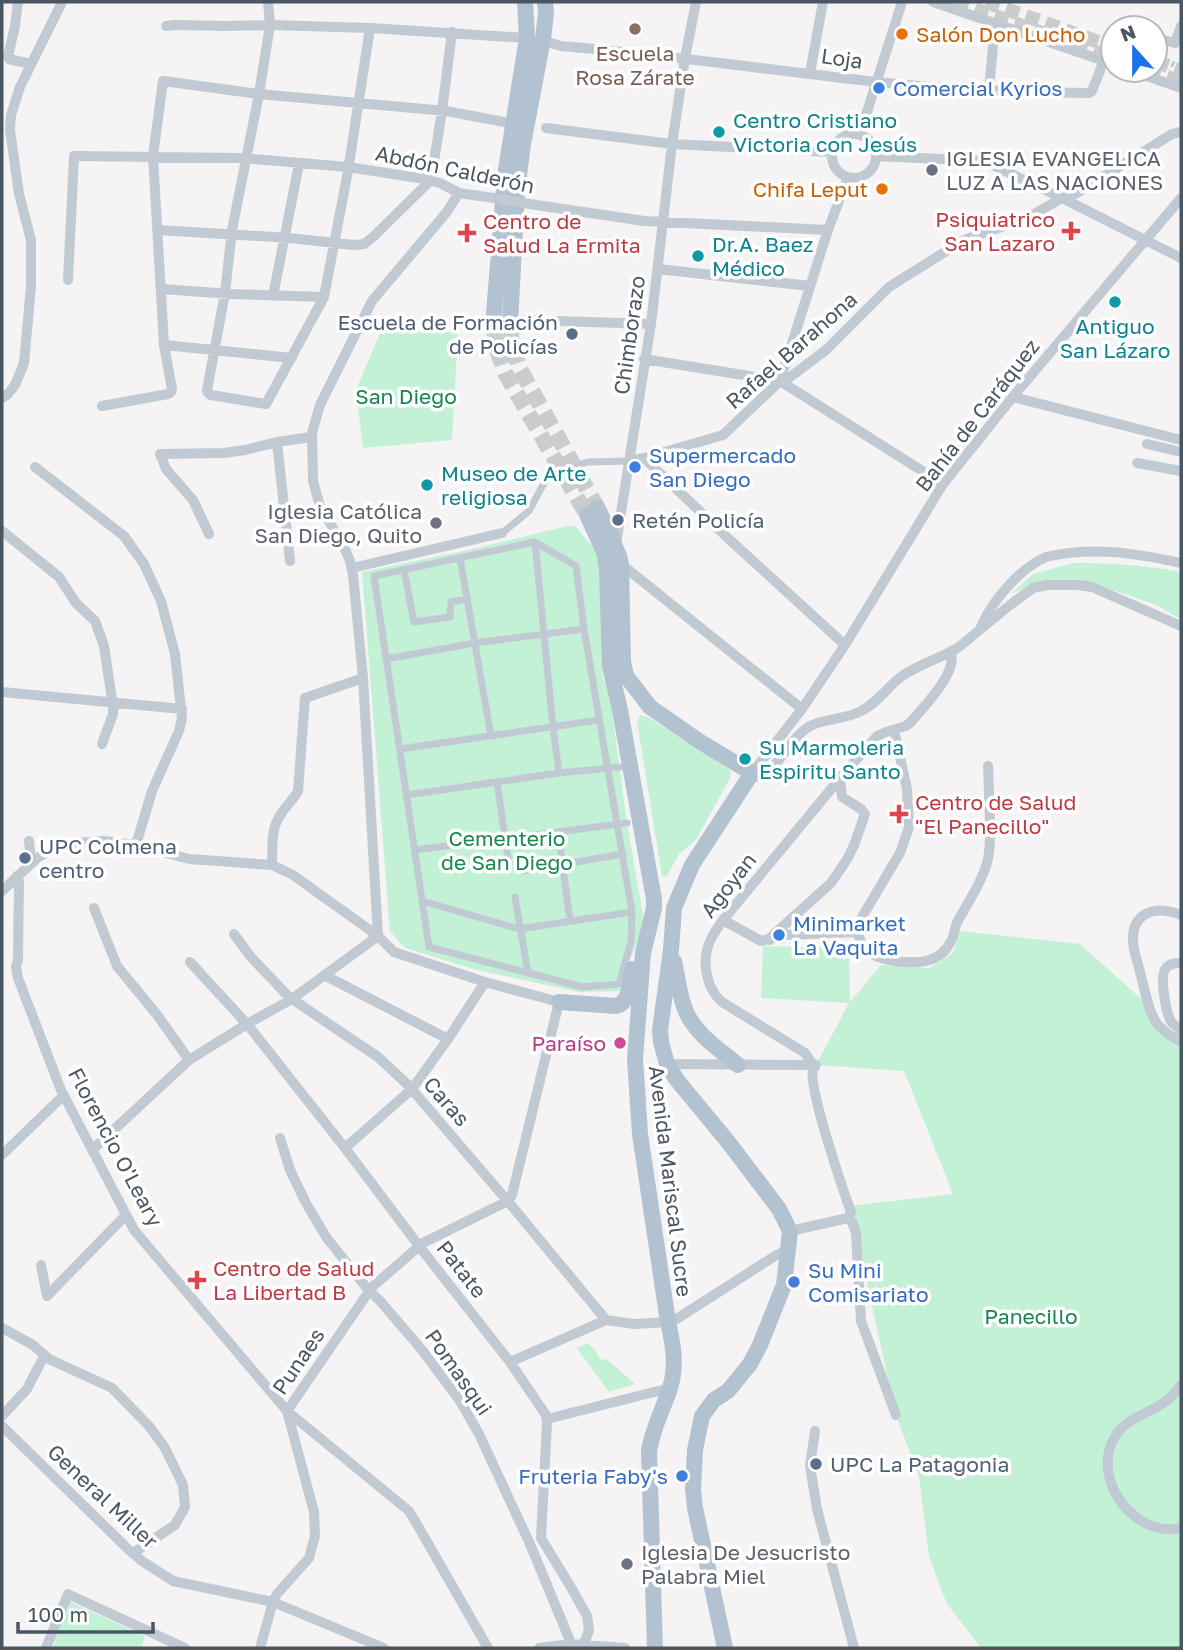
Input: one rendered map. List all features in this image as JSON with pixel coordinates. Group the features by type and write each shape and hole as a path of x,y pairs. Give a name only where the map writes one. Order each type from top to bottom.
{"main road":[{"path":"518,322 517,190 535,38 526,2"},
{"path":"493,326 505,176 535,38 546,6"},
{"name":"Avenida Mariscal Sucre","path":"650,707 626,676 618,556 592,511 605,554 607,571 608,657 654,899 643,953 635,1059 640,1134 673,1342 670,1388 651,1435 649,1451 655,1648"},
{"path":"620,710 639,702 650,707 751,773 692,865 674,908 660,1030 660,1042 667,1064 677,1080 779,1209 790,1231 784,1285 760,1345 750,1364 728,1391 714,1400 702,1416 695,1450 695,1508 725,1648"},
{"path":"671,950 688,1016 706,1039 738,1065"},
{"path":"559,1002 616,1006 622,1004 627,999 632,965 643,953"}],"street":[{"path":"18,2 8,55 9,59 31,64"},
{"path":"2,398 15,385 24,363 32,253 19,194 10,130 11,115 20,87 62,2"},
{"path":"268,2 270,24 232,235 208,393 266,404 324,297 359,103 369,28"},
{"name":"Chimborazo","path":"618,556 629,461 651,324 672,144 696,2"},
{"path":"810,73 823,2"},
{"path":"860,134 902,2"},
{"path":"925,2 1099,59"},
{"path":"933,2 994,25"},
{"name":"Loja","path":"166,26 270,24 535,38 561,46 685,58 876,82 989,91 1089,93 1099,69"},
{"path":"989,91 994,25"},
{"path":"1169,42 1175,43 1181,26"},
{"path":"159,230 364,244 431,180 452,33"},
{"path":"102,406 171,392 164,345 153,156 163,81 259,94 442,111 510,123"},
{"path":"546,128 672,144 831,152"},
{"name":"Rafael Barahona","path":"502,533 529,512 549,474 588,462 644,458 723,435 780,381 789,378 826,350 889,287 964,240 1027,218 1062,198 1072,196 1172,134 1181,132"},
{"path":"852,133 860,134 872,142 875,163 861,177 848,177 833,165 831,152 839,139 852,133"},
{"name":"Abdón Calderón","path":"68,280 74,156 245,158 348,167 431,180 459,193 644,221 828,230"},
{"path":"876,156 984,161 1181,258"},
{"path":"273,296 299,164"},
{"path":"780,381 828,230 848,177"},
{"path":"378,936 363,677 352,568 344,547 320,506 313,481 311,437 320,405 372,301 446,213 459,193"},
{"name":"Bahía de Caráquez","path":"751,773 802,709 845,645 943,484 1181,198"},
{"path":"658,268 810,286"},
{"path":"162,289 324,297"},
{"path":"518,322 651,324"},
{"path":"164,345 292,358"},
{"path":"645,359 780,381 943,484"},
{"path":"1013,397 1181,440"},
{"path":"209,534 193,500 166,469 160,454 224,453 311,437"},
{"path":"278,442 290,561"},
{"path":"1147,444 1181,452"},
{"path":"644,458 845,645"},
{"path":"1137,463 1181,471"},
{"path":"35,467 124,536 144,564 161,601 175,654 182,718 152,790 136,845"},
{"path":"2,531 59,577 76,603 96,621 104,646 113,702 113,714 102,744"},
{"path":"352,568 502,533"},
{"path":"534,542 559,773"},
{"path":"534,542 576,566 584,629 632,912 631,942 619,984 582,987 429,947 374,576 460,558 534,542"},
{"path":"979,631 999,597 1021,574 1046,557 1099,550 1181,563"},
{"path":"618,556 802,709"},
{"path":"460,558 491,736"},
{"path":"404,570 414,622 450,617 451,602 468,600"},
{"path":"751,773 756,777 766,773 796,738 810,727 861,712 900,678 934,658 951,653 1036,586 1055,584 1092,587 1181,626"},
{"path":"386,659 475,643 584,629"},
{"name":"Agoyan","path":"816,1065 805,1053 716,997 707,977 706,951 723,920 840,778 881,733 911,722 949,674 953,659 951,653"},
{"path":"272,865 274,831 279,816 298,791 305,698 363,677"},
{"path":"2,692 182,709"},
{"path":"400,749 599,720"},
{"path":"894,730 907,789 909,827 900,853 862,917 857,932 871,955 890,960 929,961 944,951 952,941 956,925 988,863 988,766"},
{"path":"407,795 620,767"},
{"path":"770,940 831,883 854,845 865,814 842,797 840,778"},
{"path":"497,782 508,858"},
{"path":"415,850 627,823"},
{"path":"558,832 570,920"},
{"path":"29,841 31,862"},
{"path":"2,891 31,862 46,852 64,845 104,841 136,845 189,859 272,865 293,875 378,936 394,952 485,982 559,1002 512,1195 508,1201"},
{"path":"523,871 623,854"},
{"name":"Florencio O'Leary","path":"17,876 18,978 63,1096 134,1230 287,1411 408,1511 488,1648"},
{"path":"515,897 528,973"},
{"path":"422,901 519,929 632,912"},
{"path":"94,908 117,966 158,1016 189,1060"},
{"path":"1181,915 1158,910 1143,915 1135,930 1134,946 1149,1006 1157,1025 1181,1041"},
{"path":"723,920 758,941 783,935 857,932"},
{"name":"Caras","path":"234,934 250,956 292,999 378,1057 412,1089 606,1320"},
{"path":"92,1150 189,1060 292,999 378,936"},
{"name":"Patate","path":"190,962 247,1024 345,1148 510,1362 547,1419"},
{"path":"1181,963 1166,967 1163,984 1172,1023 1181,1030"},
{"path":"326,976 448,1039"},
{"path":"345,1148 412,1089 485,982"},
{"path":"667,1064 816,1065"},
{"path":"816,1065 813,1070 813,1084 851,1212 848,1218"},
{"path":"2,1155 63,1096"},
{"name":"Pomasqui","path":"280,1138 290,1170 327,1237 422,1350 460,1401 479,1433 530,1544 572,1646"},
{"name":"Punaes","path":"260,1648 273,1602 309,1558 315,1536 314,1512 287,1411 369,1290 419,1246 508,1201"},
{"path":"41,1265 47,1296 126,1215"},
{"path":"790,1231 848,1218"},
{"path":"848,1218 856,1233 861,1321 896,1415"},
{"path":"510,1362 606,1320 634,1324 668,1322 678,1318 775,1255 789,1249"},
{"path":"2,1328 33,1345 44,1356 112,1388 149,1426 165,1448 183,1485 185,1507 175,1525 134,1553"},
{"path":"2,1416 27,1389 44,1356"},
{"path":"1181,1385 1165,1403 1121,1429 1112,1442 1108,1460 1111,1482 1126,1510 1162,1529 1181,1528"},
{"path":"584,1644 589,1630 587,1616 541,1538 547,1419 670,1388"},
{"name":"General Miller","path":"2,1426 142,1561 173,1581 273,1602 384,1648"},
{"path":"815,1430 810,1465 817,1509 854,1648"},
{"path":"530,1544 541,1538"},
{"path":"46,1648 70,1595 185,1648"},
{"path":"539,1648 584,1644 625,1648"}],"green space":[{"name":"San Diego","path":"381,331 458,332 452,440 363,448 356,390"},
{"name":"Cementerio de San Diego","path":"575,526 598,553 601,574 602,675 610,697 627,823 645,927 629,961 623,991 579,992 473,969 405,948 390,931 362,572"},
{"path":"1074,563 1128,565 1181,572 1181,619 1156,605 1088,583 1033,584 1011,594 1033,574"},
{"path":"640,715 648,717 731,772 696,840 679,854 667,876 662,876 637,721"},
{"name":"Panecillo","path":"960,931 1080,944 1149,1006 1157,1025 1181,1041 1181,1648 981,1648 947,1604 929,1557 919,1477 896,1415 850,1206 953,1194 904,1071 816,1065 849,1003 761,998 763,946 849,948 850,1002 881,965 930,968 953,953"},
{"path":"587,1343 601,1360 609,1361 635,1384 609,1392 577,1348"},
{"path":"68,1601 145,1636 141,1648 53,1648"}],"waterway":[{"path":"1172,66 1174,62"}],"tunnel":[{"path":"955,2 1099,53"},
{"path":"986,2 1099,42"},
{"path":"1169,66 1181,71"},
{"path":"1169,78 1181,82"},
{"path":"510,324 512,346 520,369 597,507"},
{"path":"493,326 505,373 587,515"}],"place":[{"name":"Escuela Rosa Zárate","path":"635,29"},
{"name":"Salón Don Lucho","path":"902,34"},
{"name":"Comercial Kyrios","path":"879,88"},
{"name":"Centro Cristiano Victoria con Jesús","path":"719,132"},
{"name":"IGLESIA EVANGELICA LUZ A LAS NACIONES","path":"932,170"},
{"name":"Chifa Leput","path":"882,189"},
{"name":"Psiquiatrico San Lazaro","path":"1071,231"},
{"name":"Centro de Salud La Ermita","path":"467,233"},
{"name":"Dr.A. Baez Médico","path":"698,256"},
{"name":"Antiguo San Lázaro","path":"1115,302"},
{"name":"Escuela de Formación de Policías","path":"572,334"},
{"name":"Supermercado San Diego","path":"635,467"},
{"name":"Museo de Arte religiosa","path":"427,485"},
{"name":"Retén Policía","path":"618,520"},
{"name":"Iglesia Católica San Diego, Quito","path":"436,523"},
{"name":"Su Marmoleria Espiritu Santo","path":"745,759"},
{"name":"Centro de Salud \"El Panecillo\"","path":"899,814"},
{"name":"UPC Colmena centro","path":"25,858"},
{"name":"Minimarket La Vaquita","path":"779,935"},
{"name":"Paraíso","path":"620,1043"},
{"name":"Centro de Salud La Libertad B","path":"197,1280"},
{"name":"Su Mini Comisariato","path":"794,1282"},
{"name":"UPC La Patagonia","path":"816,1464"},
{"name":"Fruteria Faby's","path":"682,1476"},
{"name":"Iglesia De Jesucristo Palabra Miel","path":"627,1564"}]}
